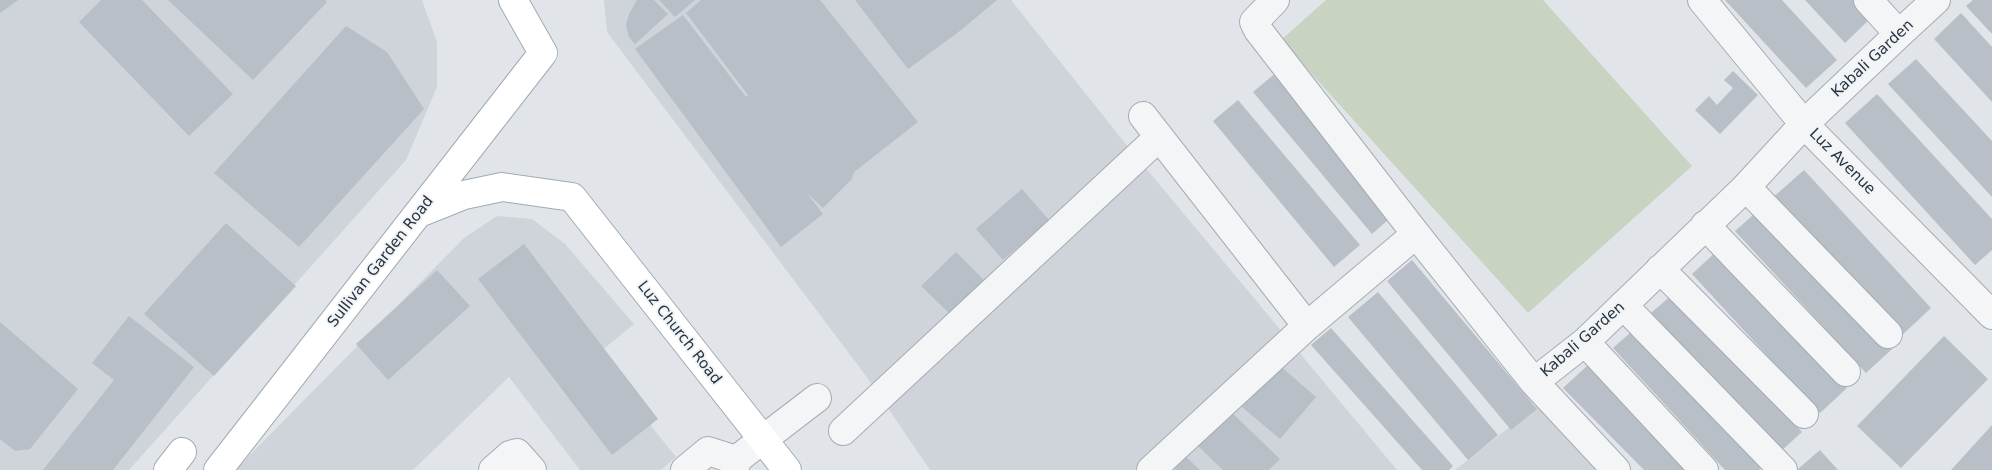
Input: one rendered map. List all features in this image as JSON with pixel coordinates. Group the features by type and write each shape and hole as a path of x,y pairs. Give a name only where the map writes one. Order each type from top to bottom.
{"main road":[{"name":"Sullivan Garden Road","path":"218,470 543,53 513,0"},
{"name":"Luz Church Road","path":"419,213 464,194 502,187 572,196 787,470"}],"street":[{"name":"Kabali Garden","path":"1275,0 1254,22 1264,38 1534,382 1585,342 1746,186 1804,124 1936,0"},
{"name":"Luz Avenue","path":"1702,0 1804,124 1992,315"},
{"path":"1868,0 1899,34"},
{"path":"843,431 1151,126 1307,326"},
{"path":"1746,186 1888,334"},
{"path":"1705,225 1846,372"},
{"path":"1151,470 1307,326 1416,234"},
{"path":"1660,269 1804,414"},
{"path":"1623,305 1782,470"},
{"path":"1585,342 1704,470"},
{"path":"1534,382 1616,470"},
{"path":"685,470 708,451 736,465 817,398"},
{"path":"493,470 510,455 517,453 532,470"}],"shaded area":[{"path":"0,0 422,0 437,42 437,87 406,160 129,470 0,470"},
{"path":"604,0 1011,0 1125,143 1397,470 930,470 866,376 607,32"},
{"path":"497,216 532,219 565,244 634,324 595,356 676,457 661,470 580,470 509,377 413,470 235,470 464,238"},
{"path":"1550,395 1618,470 1455,470"}],"green space":[{"path":"1326,0 1543,0 1692,166 1528,313 1281,40"}],"building":[{"path":"0,0 18,0 0,13"},
{"path":"101,0 142,0 233,94 189,136 79,22"},
{"path":"168,0 325,0 327,2 253,80"},
{"path":"637,0 654,0 668,14 635,44 629,37 626,25 629,14"},
{"path":"659,0 695,0 675,17"},
{"path":"701,0 820,0 918,122 854,172 852,179 823,208 807,193 823,214 781,247 635,49 683,15 746,97 748,95 686,13"},
{"path":"855,0 997,0 956,34 908,69"},
{"path":"1725,0 1782,0 1837,60 1806,88"},
{"path":"1805,0 1857,0 1872,17 1845,43"},
{"path":"1973,0 1992,0 1992,34 1966,6"},
{"path":"1961,13 1992,47 1992,102 1934,39"},
{"path":"346,26 387,52 424,109 299,247 214,173"},
{"path":"1916,59 1992,141 1992,197 1888,84"},
{"path":"1278,71 1396,213 1372,234 1253,92"},
{"path":"1733,71 1758,95 1720,134 1695,110 1709,96 1717,105 1733,88 1724,80"},
{"path":"1877,94 1992,219 1992,250 1975,265 1845,123"},
{"path":"1238,100 1360,245 1334,267 1213,121"},
{"path":"1804,170 1931,308 1899,338 1771,199"},
{"path":"1022,189 1049,220 1003,260 976,229"},
{"path":"1762,207 1892,349 1866,373 1735,231"},
{"path":"226,223 296,286 214,376 144,314"},
{"path":"524,244 658,419 612,455 478,279"},
{"path":"1719,249 1847,388 1820,413 1692,274"},
{"path":"956,252 986,282 952,316 921,286"},
{"path":"1412,260 1537,409 1511,430 1387,281"},
{"path":"437,270 470,306 388,380 356,344"},
{"path":"1378,292 1498,435 1468,460 1348,317"},
{"path":"1674,293 1802,432 1780,452 1651,313"},
{"path":"129,316 194,367 113,470 43,470 114,380 92,363"},
{"path":"0,322 78,389 30,449 15,451 0,439"},
{"path":"1639,325 1767,463 1759,470 1725,470 1613,348"},
{"path":"1331,328 1453,466 1449,470 1422,470 1311,345"},
{"path":"1944,336 1988,379 1901,468 1857,426"},
{"path":"1279,365 1316,397 1280,439 1242,407"},
{"path":"1588,365 1690,470 1644,470 1563,388"},
{"path":"1229,410 1280,459 1269,470 1223,470 1197,445"},
{"path":"1992,425 1992,470 1951,470"},
{"path":"1820,450 1838,470 1797,470"},
{"path":"1186,457 1200,470 1174,470"}]}
